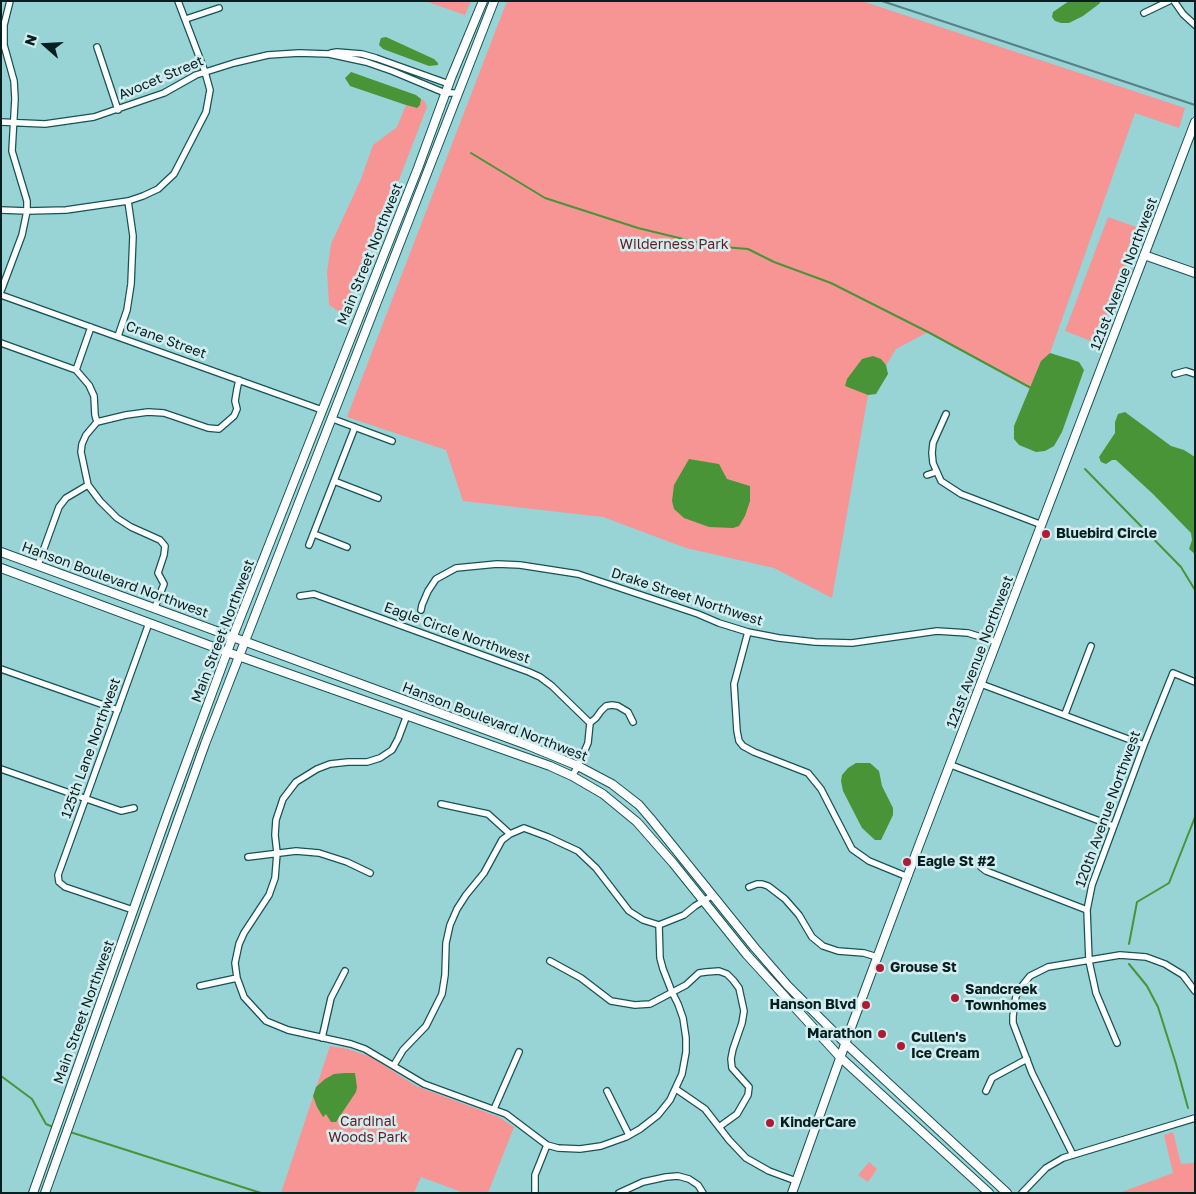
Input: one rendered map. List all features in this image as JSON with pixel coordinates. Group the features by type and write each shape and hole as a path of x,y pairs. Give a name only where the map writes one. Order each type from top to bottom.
{"main road":[{"name":"Main Street Northwest","path":"33,1193 133,910 233,636 483,1"},
{"name":"Main Street Northwest","path":"45,1193 205,744 494,1"},
{"name":"Main Street Northwest","path":"434,154 434,143 450,102 448,90"},
{"name":"121st Avenue Northwest","path":"792,1193 877,957 1195,122"},
{"path":"1144,255 1195,273"},
{"name":"Hanson Boulevard Northwest","path":"1,552 527,745 578,766 612,784 638,805 788,986 845,1043 1007,1193"},
{"name":"Hanson Boulevard Northwest","path":"1,568 240,657 499,747 572,776 608,797 631,816 660,848 777,990 840,1057 989,1193"},
{"path":"960,1165 970,1169 995,1193"}],"street":[{"path":"1,291 22,235 27,211 27,201 12,151 15,100 14,81 4,46 4,26 10,1"},
{"path":"1,210 66,210 128,201 158,189 174,174 208,105 210,90 178,1"},
{"path":"1144,13 1169,1"},
{"path":"1174,1 1183,14 1195,25"},
{"path":"186,19 219,8"},
{"path":"97,47 118,110"},
{"name":"Avocet Street","path":"1,122 45,124 94,117 164,94 205,72 234,62 268,55 299,52 350,53 376,58 458,93"},
{"path":"118,336 127,310 131,284 133,236 128,201"},
{"name":"Crane Street","path":"1,295 322,410"},
{"path":"76,370 91,326"},
{"path":"1,343 76,370 89,385 94,396 97,422"},
{"path":"1175,374 1186,372 1195,374"},
{"path":"155,607 164,584 158,573 165,546 160,540 131,527 117,518 100,502 88,486 81,452 82,444 86,435 97,422 148,412 164,413 208,428 218,429 234,416 237,409 235,401 239,380"},
{"path":"946,414 933,443 933,463 942,481 954,491 1042,525"},
{"path":"333,419 392,441"},
{"path":"309,545 355,427"},
{"path":"927,475 936,472"},
{"path":"334,481 378,498"},
{"path":"38,565 59,506 66,498 88,486"},
{"path":"314,534 347,547"},
{"name":"Drake Street Northwest","path":"421,610 428,591 436,579 456,568 497,564 520,565 578,574 632,591 719,623 748,632 788,640 852,643 883,640 924,632 948,631 976,635 997,642"},
{"name":"Eagle Circle Northwest","path":"300,596 314,594 529,672 552,686 590,723"},
{"name":"125th Lane Northwest","path":"133,910 65,887 59,882 58,875 149,623"},
{"path":"748,632 734,684 739,741 743,746 754,752 808,773 821,789 852,849 869,861 908,877"},
{"path":"1065,714 1091,646"},
{"path":"1,669 118,710"},
{"name":"120th Avenue Northwest","path":"1117,1043 1096,992 1089,961 1087,910 1092,886 1113,826 1173,673 1195,682"},
{"path":"981,684 1144,745"},
{"path":"572,776 588,743 590,723 606,706 612,705 624,708 633,722"},
{"path":"407,715 392,750 380,758 367,762 330,764 317,769 296,782 283,799 276,820 277,854 275,878 269,895 244,933 239,944 235,963 236,978 244,996 266,1021 288,1030 356,1045 394,1065 424,1084 506,1114 547,1145 558,1148 580,1149 601,1146 629,1135 658,1115 680,1081 684,1065 686,1038 681,1011 660,958 659,925"},
{"path":"951,765 1113,826"},
{"path":"1,769 121,812 134,808"},
{"path":"441,804 488,814 510,834"},
{"path":"394,1065 403,1050 426,1026 442,994 446,944 450,925 457,909 484,873 502,840 510,834 524,828 548,836 578,851 596,868 629,911 643,920 659,925 684,915 713,895"},
{"path":"248,857 296,851 320,853 347,862 370,874"},
{"path":"981,867 986,871 1087,910"},
{"path":"749,888 762,884 778,893 792,906 812,936 823,946 838,951 864,953 877,957"},
{"path":"1074,1154 1032,1073 1014,1023 1013,1016 1016,996 1030,976 1048,967 1120,955 1146,957 1165,964 1182,975 1194,988"},
{"path":"550,961 581,978 611,1001 642,1005 650,1004 686,985 699,973 712,970 727,974 741,993 744,1011 731,1059 732,1068 749,1087 748,1095 737,1114 719,1126"},
{"path":"322,1038 331,998 345,971"},
{"path":"200,986 236,978"},
{"path":"494,1109 519,1052"},
{"path":"986,1091 992,1078 1027,1060"},
{"path":"676,1089 705,1109 746,1158 796,1181"},
{"path":"607,1091 629,1135"},
{"path":"1022,1193 1046,1168 1063,1158 1195,1118"},
{"path":"535,1193 536,1175 547,1145"},
{"path":"619,1193 643,1182 678,1176 689,1179 698,1185 703,1193"}],"green space":[{"path":"425,1 471,1 465,15"},
{"name":"Wilderness Park","path":"507,1 862,1 1185,108 1179,128 1135,113 1050,353 1030,387 928,332 896,349 868,395 832,598 774,568 686,548 603,517 463,501 446,450 347,417"},
{"path":"421,99 424,100 427,107 390,203 358,273 343,314 329,305 327,272 331,244 361,179 373,145 397,127 406,105 417,108 420,105"},
{"path":"1108,217 1139,228 1096,343 1065,331"},
{"name":"Cardinal Woods Park","path":"330,1046 348,1049 371,1057 416,1086 499,1117 514,1127 488,1193 464,1193 421,1177 414,1193 281,1193"},
{"path":"1173,1132 1181,1164 1195,1163 1195,1193 1119,1193 1173,1173 1164,1135"},
{"path":"869,1162 877,1169 868,1182 858,1175"}],"shaded area":[{"path":"1069,1 1101,1 1083,16 1069,23 1055,21 1052,17 1053,12"},
{"path":"386,37 434,59 438,65 429,66 383,49 379,45 380,41 381,38"},
{"path":"351,72 416,95 421,99 420,105 417,108 350,86 345,78"},
{"path":"1050,353 1079,362 1084,370 1062,432 1054,446 1045,451 1036,452 1019,445 1014,439 1014,426 1041,361"},
{"path":"873,356 881,359 886,365 888,374 876,394 868,395 845,386 847,379 862,359"},
{"path":"1125,412 1171,446 1184,450 1195,457 1195,554 1189,549 1192,540 1191,533 1153,494 1116,460 1106,464 1101,462 1099,457 1115,433 1115,422 1118,414"},
{"path":"689,459 719,464 727,479 750,486 750,501 739,526 733,528 709,527 684,518 674,509 672,501 674,485"},
{"path":"856,763 870,763 879,771 882,786 893,808 893,815 881,840 875,840 862,828 843,791 842,775"},
{"path":"355,1073 356,1092 336,1122 331,1122 326,1114 323,1117 313,1096 316,1087 325,1079 334,1074"}],"waterway":[{"path":"471,153 545,198 638,228 712,246 748,249 774,262 831,283 928,332 1031,388"},
{"path":"1085,469 1181,567 1195,590"},
{"path":"1129,944 1137,902 1169,883 1195,817"},
{"path":"1129,964 1147,986 1158,1007 1188,1108"},
{"path":"1,1076 32,1099 46,1124 53,1127"},
{"path":"70,1132 261,1193"}],"railway":[{"path":"882,1 1195,105"}],"place":[{"name":"Bluebird Circle","path":"1046,534"},
{"name":"Eagle St #2","path":"907,862"},
{"name":"Grouse St","path":"880,968"},
{"name":"Sandcreek Townhomes","path":"955,998"},
{"name":"Hanson Blvd","path":"866,1005"},
{"name":"Marathon","path":"882,1034"},
{"name":"Cullen's Ice Cream","path":"901,1046"},
{"name":"KinderCare","path":"770,1123"}]}
